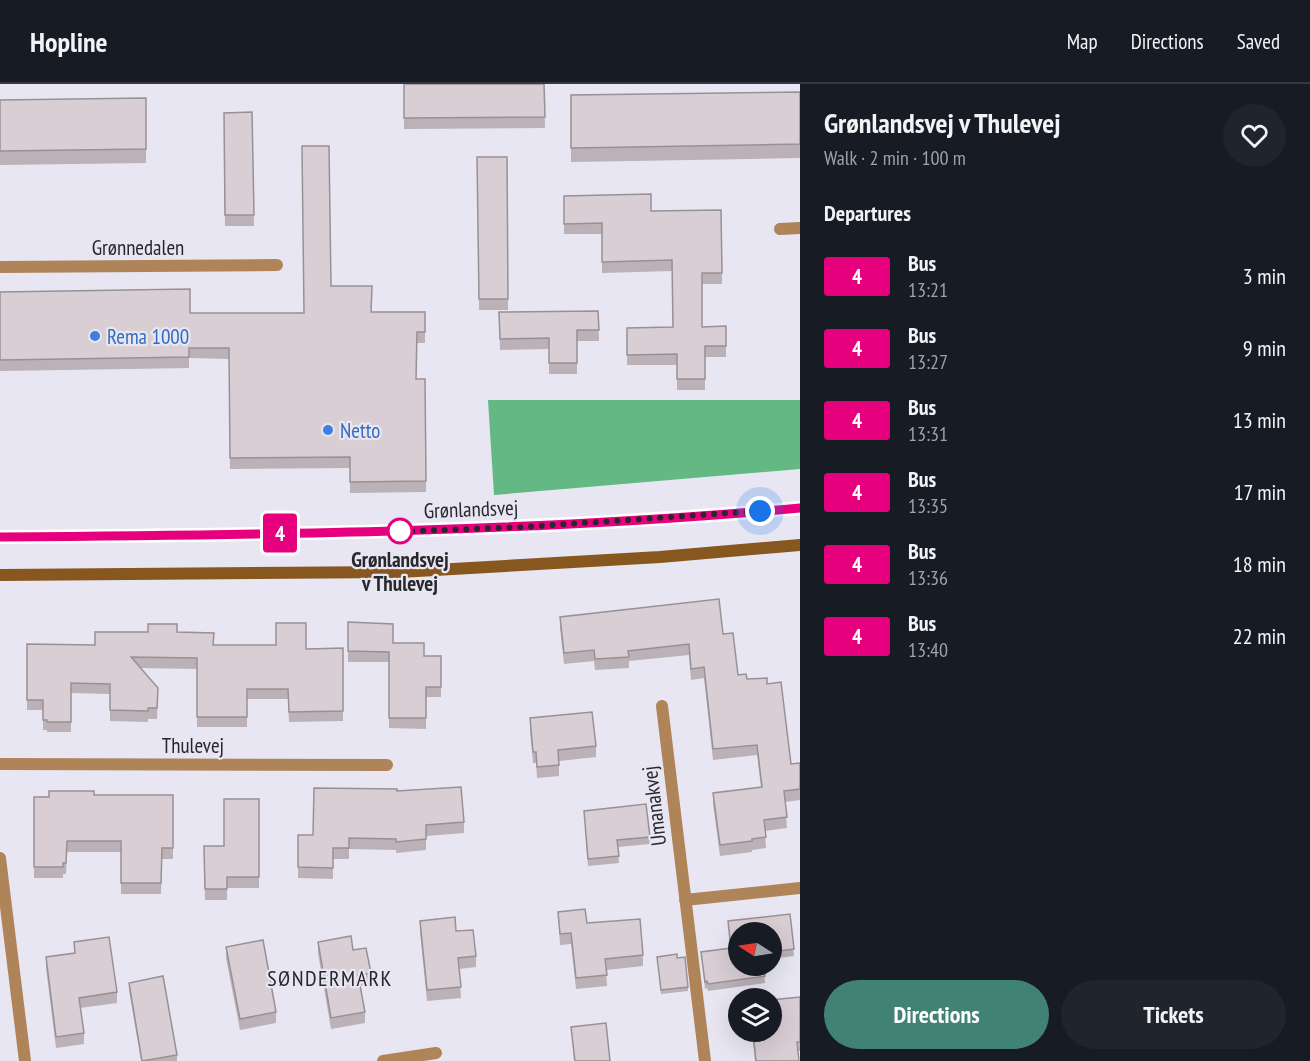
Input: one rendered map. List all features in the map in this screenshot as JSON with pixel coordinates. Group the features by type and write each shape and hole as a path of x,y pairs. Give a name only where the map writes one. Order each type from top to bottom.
{"street":[{"path":"780,229 800,228"},
{"name":"Grønnedalen","path":"0,267 277,265"},
{"name":"Grønlandsvej","path":"0,537 432,531 719,515 800,508"},
{"path":"0,575 421,571 660,557 800,545"},
{"name":"Umanakvej","path":"662,706 705,1061"},
{"name":"Thulevej","path":"0,764 387,765"},
{"path":"0,858 4,927 25,1061"},
{"path":"685,900 800,888"},
{"path":"383,1061 436,1053"}],"green space":[{"path":"488,400 800,400 800,469 494,495"}],"building":[{"path":"404,84 544,84 545,117 404,118"},
{"path":"800,92 800,144 571,148 571,95"},
{"path":"146,98 146,149 0,151 0,100"},
{"path":"252,112 254,215 225,215 224,113"},
{"path":"302,146 329,146 331,286 372,286 371,312 425,312 425,332 417,332 416,379 425,379 426,481 350,482 350,457 230,458 229,348 189,348 189,357 0,360 0,292 190,289 190,313 304,313"},
{"path":"477,157 507,157 508,299 479,299"},
{"path":"651,194 651,211 721,210 722,273 702,273 702,327 726,326 726,346 705,346 705,379 677,379 677,354 627,355 627,328 673,327 672,260 602,262 602,223 564,224 564,196"},
{"path":"598,311 599,330 577,330 577,363 549,363 549,338 500,339 499,312"},
{"path":"719,599 723,634 733,633 738,675 746,674 747,679 767,678 767,684 781,682 791,764 800,763 800,789 784,791 787,817 764,820 766,837 720,845 713,793 762,787 757,745 713,749 704,667 691,669 689,644 628,651 629,657 595,659 594,650 564,653 560,617"},
{"path":"348,622 393,624 393,643 424,643 424,656 441,656 441,687 426,687 426,718 389,718 389,652 348,651"},
{"path":"276,623 306,623 306,649 343,648 343,711 289,712 288,689 247,689 247,717 197,717 197,658 131,657 158,688 157,708 148,708 148,711 110,710 110,684 71,683 71,722 43,720 43,700 27,700 27,644 95,645 95,632 148,632 148,624 177,624 177,632 214,633 213,645 276,645"},
{"path":"592,712 596,746 558,750 559,765 537,767 536,752 533,752 530,718"},
{"path":"461,787 464,822 426,825 426,839 396,842 396,839 349,838 349,848 333,848 333,868 298,867 298,835 313,835 314,788 397,789 397,791"},
{"path":"49,791 94,791 94,795 173,795 173,848 162,848 161,883 121,883 121,841 67,841 66,863 63,863 63,867 34,867 34,797 49,797"},
{"path":"224,799 259,799 259,877 227,877 227,889 205,889 204,846 224,846"},
{"path":"646,804 650,837 617,840 619,856 588,859 584,811"},
{"path":"585,909 587,923 640,919 643,955 605,959 607,975 576,978 571,933 560,934 558,912"},
{"path":"790,914 794,949 782,951 782,922 728,921"},
{"path":"455,917 456,931 473,930 476,956 458,958 461,987 427,990 420,921"},
{"path":"351,936 353,950 366,948 371,973 358,975 365,1012 331,1018 318,942"},
{"path":"109,937 117,992 79,998 84,1033 56,1037 46,957 75,953 74,942"},
{"path":"263,940 276,1012 240,1019 226,947"},
{"path":"728,948 728,976 765,976 708,984 707,981 705,982 701,952"},
{"path":"677,954 677,958 685,957 688,987 661,990 657,957"},
{"path":"163,976 177,1055 142,1061 129,983"},
{"path":"800,997 800,1042 797,1042 799,1061 756,1061 754,1042 782,1042 782,999"},
{"path":"606,1023 610,1061 575,1061 571,1027"}],"bus line":[{"name":"4","path":"0,537 432,531 719,515 800,508"}],"place":[{"name":"Rema 1000","path":"95,336"},
{"name":"Netto","path":"328,430"},
{"name":"Grønlandsvej v Thulevej","path":"400,531"}],"district":[{"name":"SØNDERMARK","path":"330,978"}],"route":[{"path":"400,531 390,532 524,527 760,511"}]}
